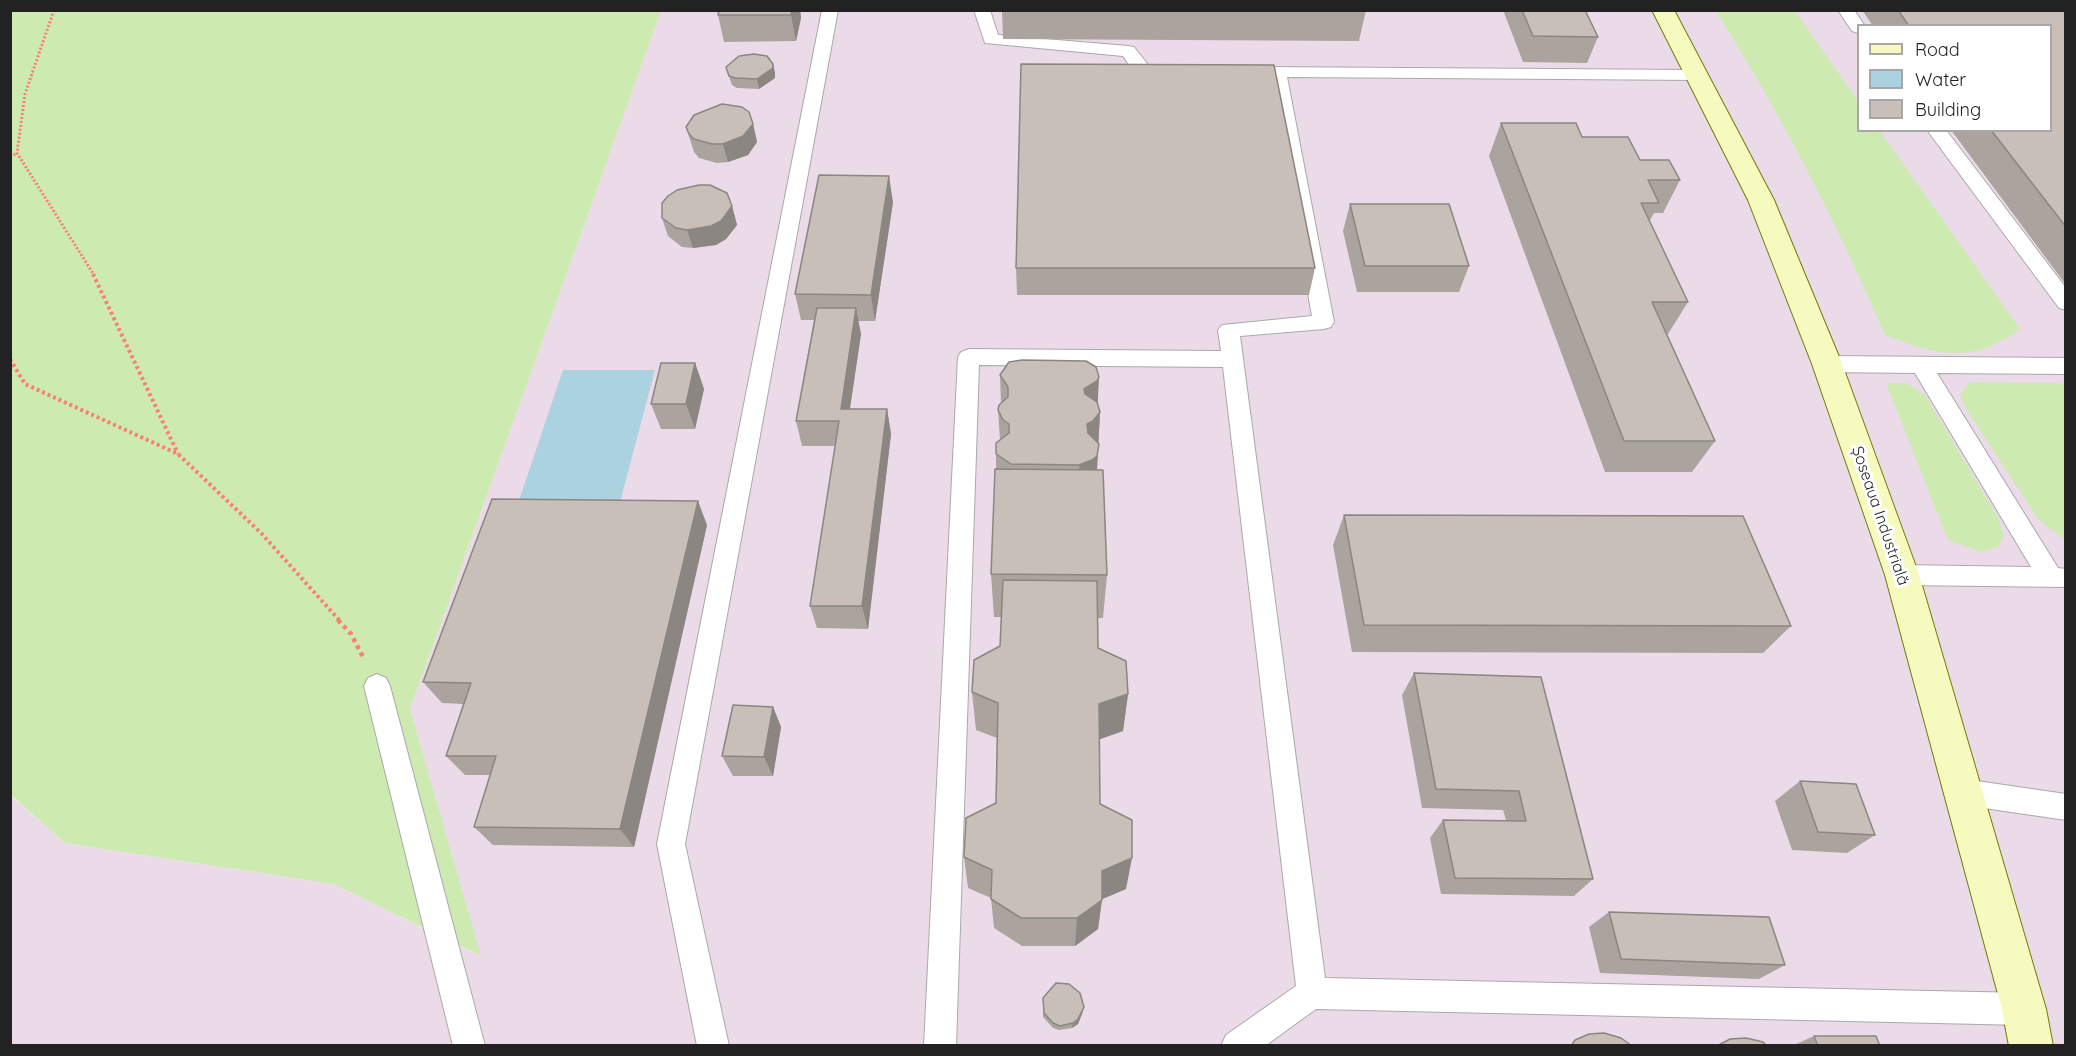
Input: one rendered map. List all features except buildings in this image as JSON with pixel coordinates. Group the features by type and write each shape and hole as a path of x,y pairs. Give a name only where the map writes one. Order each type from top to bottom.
{"street":[{"name":"Șoseaua Industrială","path":"1663,10 1761,200 1827,364 1902,575 2024,1009 2031,1046"}],"lane":[{"path":"713,1046 671,844 830,10"},
{"path":"982,10 991,39 1128,51 1144,71 1189,72"},
{"path":"1846,10 1857,26"},
{"path":"1244,72 1697,75"},
{"path":"1277,72 1324,322 1229,330 1312,993"},
{"path":"1938,132 2066,303"},
{"path":"939,1046 969,357 1233,359"},
{"path":"1827,364 2066,366"},
{"path":"1922,365 2058,578"},
{"path":"1902,575 2058,578"},
{"path":"377,686 469,1046"},
{"path":"1963,792 2066,807"},
{"path":"1237,1046 1312,993 2024,1009"}],"path":[{"path":"54,10 25,94 16,153 101,286 177,454"},
{"path":"10,157 16,153"},
{"path":"10,359 25,384 177,454 261,534 351,634 377,686"}],"shaded area":[{"path":"661,11 2065,11 2065,1045 11,1045 10,795 65,843 334,884 480,956 410,709"}],"green space":[{"path":"11,11 661,11 410,709 481,956 334,884 65,843 11,795"},
{"path":"1716,11 1795,11 1857,100 1857,132 1881,132 2020,329 1986,348 1954,353 1921,348 1885,335 1807,170"},
{"path":"1970,382 2059,383 2065,386 2065,540 2038,519 1965,407 1960,394"},
{"path":"1886,383 1907,383 1925,395 1997,516 2004,535 1998,547 1981,552 1948,540"}],"water":[{"path":"563,370 655,370 615,521 512,521"}]}
